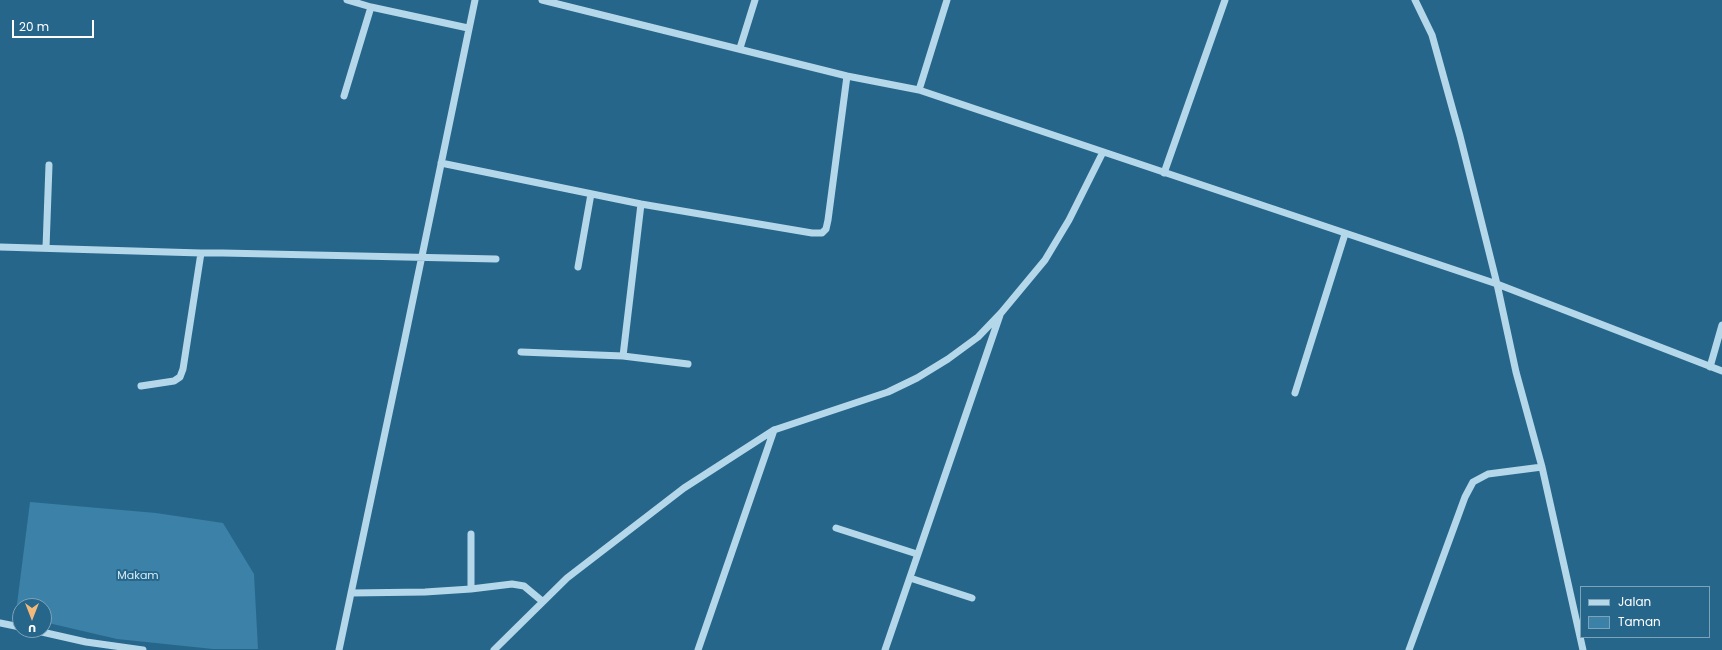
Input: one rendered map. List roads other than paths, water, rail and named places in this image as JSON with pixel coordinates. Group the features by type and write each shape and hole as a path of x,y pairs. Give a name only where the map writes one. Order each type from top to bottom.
{"street":[{"path":"347,0 371,7 468,28"},
{"path":"339,650 422,257 474,0"},
{"path":"542,0 848,76 919,90 1497,284 1722,371"},
{"path":"740,48 755,0"},
{"path":"919,90 946,0"},
{"path":"1164,173 1225,0"},
{"path":"1415,0 1432,35 1460,136 1497,284 1516,372 1542,468 1580,637"},
{"path":"344,96 371,7"},
{"path":"441,163 641,204 812,233 822,233 826,229 828,220 848,76"},
{"path":"494,650 567,578 596,554 684,488 774,430 888,392 917,378 948,359 978,336 1001,313 1045,260 1069,220 1102,152"},
{"path":"46,248 49,165"},
{"path":"578,267 591,194"},
{"path":"623,356 641,204"},
{"path":"1295,392 1345,234"},
{"path":"0,246 201,253 223,252 496,259"},
{"path":"141,386 174,381 180,377 183,369 201,253"},
{"path":"885,650 1001,313"},
{"path":"1710,367 1722,325"},
{"path":"521,352 623,356 688,364"},
{"path":"698,650 774,430"},
{"path":"1408,650 1465,497 1473,482 1488,474 1542,468"},
{"path":"836,528 917,554"},
{"path":"471,534 471,589"},
{"path":"910,578 972,598"},
{"path":"351,594 471,589 512,584 524,586 542,601"},
{"path":"0,623 12,625"},
{"path":"52,634 86,642 144,650"},
{"path":"1580,638 1583,650"}],"park label":[{"name":"Makam","path":"138,576"}]}
